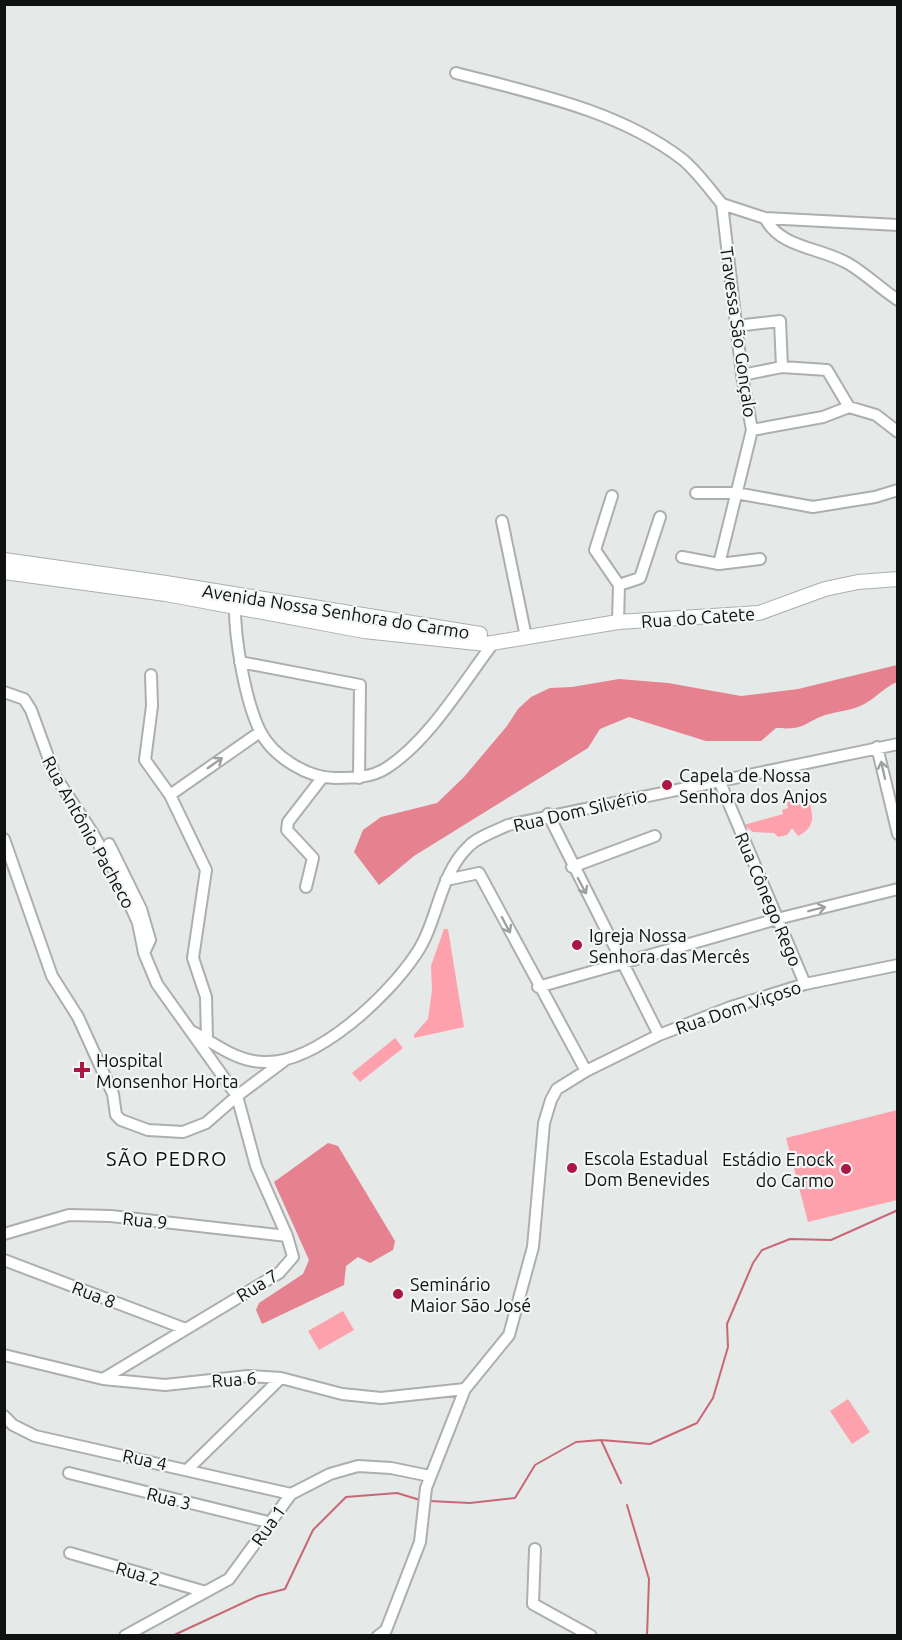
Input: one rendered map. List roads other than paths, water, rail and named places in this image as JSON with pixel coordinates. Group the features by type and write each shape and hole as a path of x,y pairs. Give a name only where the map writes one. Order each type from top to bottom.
{"street":[{"path":"456,73 558,100 630,128 683,160 722,204 765,218 897,225"},
{"name":"Travessa São Gonçalo","path":"719,564 736,493 747,459 752,430 742,375 722,204"},
{"path":"765,218 772,231 795,244 848,263 897,300"},
{"path":"736,326 780,321 782,367"},
{"path":"742,375 782,367 827,369 849,407"},
{"path":"752,430 823,417 849,407 876,415 897,432"},
{"path":"696,493 736,493 813,507 875,497 897,490"},
{"path":"612,496 595,550 619,585 618,622"},
{"path":"619,585 640,578 660,517"},
{"path":"502,521 526,637"},
{"path":"682,557 719,564 760,559"},
{"name":"Avenida Nossa Senhora do Carmo","path":"4,560 69,575 235,601 274,612 486,644 494,642"},
{"name":"Avenida Nossa Senhora do Carmo","path":"4,572 69,575"},
{"name":"Rua do Catete","path":"494,642 618,622 759,613 825,589 858,582 897,579"},
{"path":"235,601 240,662 261,732 275,750 303,770 322,778 359,778 386,768 418,742 494,642"},
{"path":"240,662 360,685 359,778"},
{"path":"151,675 152,706 145,760 170,795 206,870 193,958 206,997 207,1040"},
{"name":"Rua Antônio Pacheco","path":"4,692 24,699 31,710 55,776 92,832 119,880 138,923 144,953 157,984 237,1096"},
{"path":"170,795 261,732"},
{"name":"Rua Dom Silvério","path":"425,933 446,880 468,846 508,825 548,814 897,744"},
{"path":"878,747 897,834"},
{"path":"306,887 313,858 287,830 288,822 322,778"},
{"name":"Rua Cônego Rego","path":"719,780 805,984"},
{"path":"548,814 572,867 659,1035"},
{"path":"572,867 655,836"},
{"path":"4,839 52,976 78,1017 112,1094 116,1115 121,1120 148,1130 183,1132 206,1123 285,1060"},
{"name":"Rua Antônio Pacheco","path":"108,844 141,909 150,940 144,953"},
{"path":"446,880 479,873 538,987 586,1071"},
{"path":"538,987 621,961 897,889"},
{"name":"Rua Antônio Pacheco","path":"188,1029 230,1054 248,1060 264,1062 285,1060 312,1050 372,1006 417,953 425,933"},
{"name":"Rua Dom Viçoso","path":"384,1634 420,1542 426,1488 465,1389 509,1335 533,1247 544,1123 550,1100 557,1089 586,1071 659,1035 731,1007 805,984 897,965"},
{"name":"Rua 7","path":"103,1379 183,1328 279,1273 293,1257 287,1236 256,1166 237,1096"},
{"name":"Rua 9","path":"4,1234 69,1215 111,1216 287,1236"},
{"name":"Rua 8","path":"4,1260 183,1328"},
{"name":"Rua 6","path":"4,1355 103,1379 165,1385 248,1376 281,1378 342,1394 381,1398 465,1389"},
{"path":"189,1468 281,1378"},
{"name":"Rua 4","path":"4,1416 13,1425 35,1436 189,1468 291,1494"},
{"name":"Rua 1","path":"124,1635 229,1579 268,1522 291,1494 330,1474 358,1466 391,1468 430,1476"},
{"name":"Rua 3","path":"69,1473 268,1522"},
{"path":"535,1549 533,1605 591,1635"},
{"name":"Rua 2","path":"70,1553 206,1592"}],"waterway":[{"path":"429,1501 470,1503 515,1498 535,1465 576,1442 601,1440 650,1444 697,1423 713,1398 728,1347 727,1324 753,1263 762,1250 790,1239 831,1240 898,1210"},
{"path":"601,1440 621,1483"},
{"path":"172,1636 258,1596 285,1589 313,1530 346,1497 397,1493 420,1500"},
{"path":"627,1505 649,1579 647,1636"}],"place":[{"name":"Capela de Nossa Senhora dos Anjos","path":"667,785"},
{"name":"Igreja Nossa Senhora das Mercês","path":"577,945"},
{"name":"Hospital Monsenhor Horta","path":"82,1070"},
{"name":"Escola Estadual Dom Benevides","path":"572,1168"},
{"name":"Estádio Enock do Carmo","path":"846,1169"},
{"name":"Seminário Maior São José","path":"398,1294"}],"district":[{"name":"SÃO PEDRO","path":"167,1158"}]}
